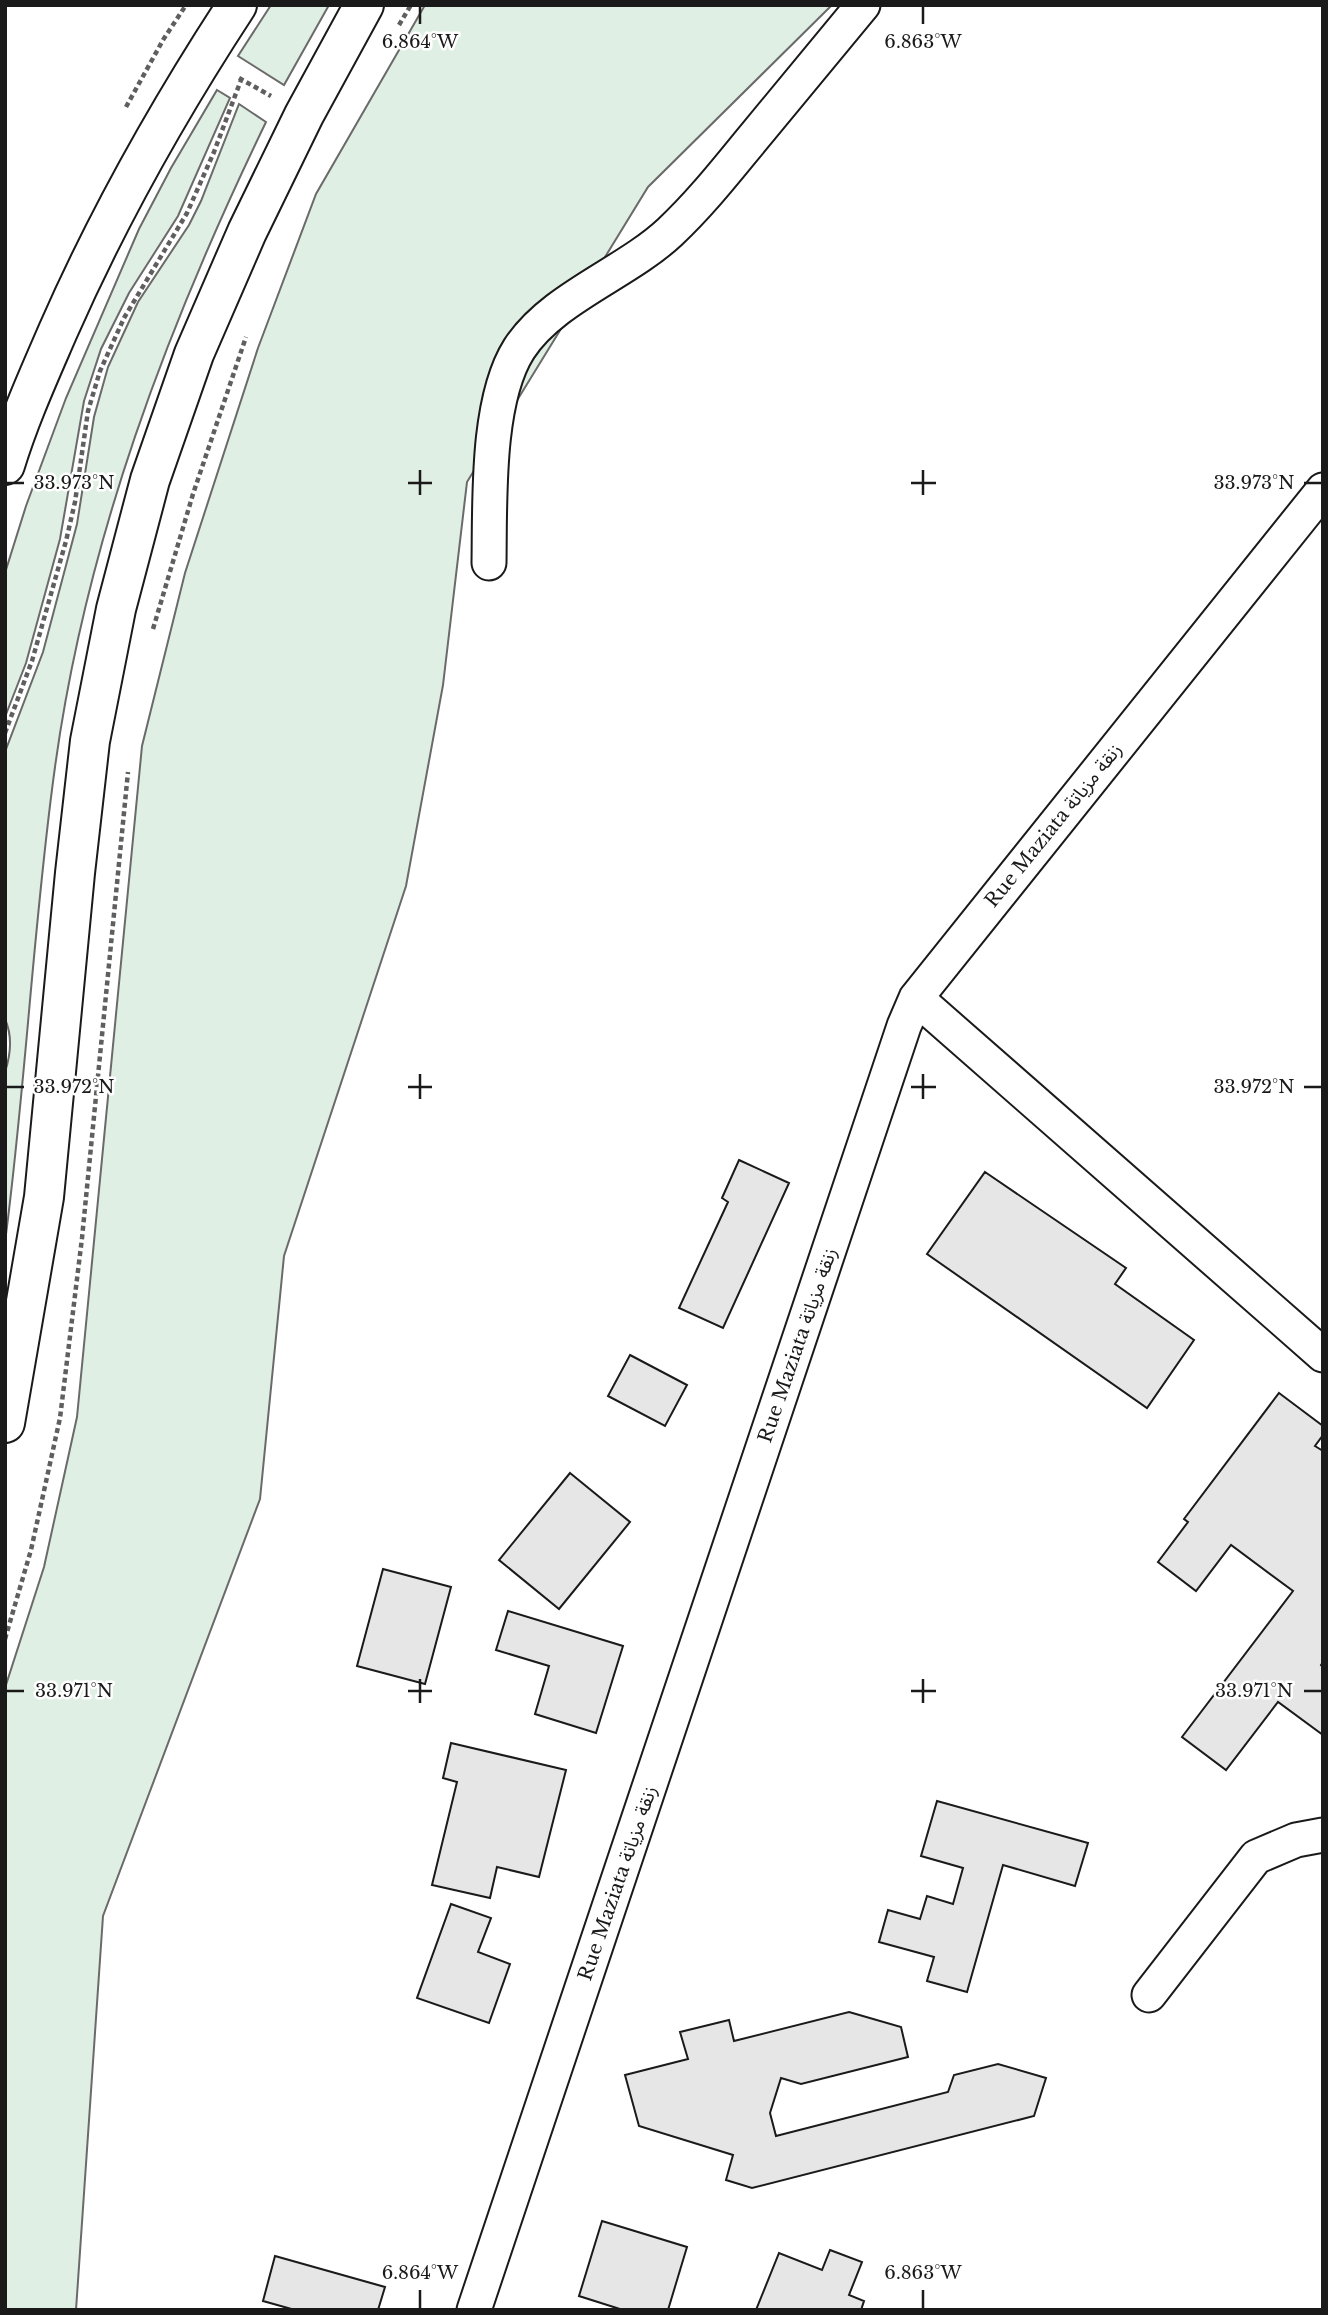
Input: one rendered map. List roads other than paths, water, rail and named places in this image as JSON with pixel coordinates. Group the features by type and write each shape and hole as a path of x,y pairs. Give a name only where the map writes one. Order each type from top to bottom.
{"main road":[{"path":"5,465 42,367 82,275 128,186 202,58 237,5"},
{"path":"5,1423 44,1197 90,741 116,610 150,480 194,355 247,232 304,115 364,5"}],"street":[{"path":"489,563 491,459 503,385 519,349 548,315 619,271 667,234 699,204 863,5"},
{"name":"Rue Maziata زنقة مزياتة","path":"474,2310 899,1040 916,998 1323,490"},
{"path":"916,998 1323,1355"},
{"path":"1149,1995 1256,1857 1296,1839 1323,1835"}]}
